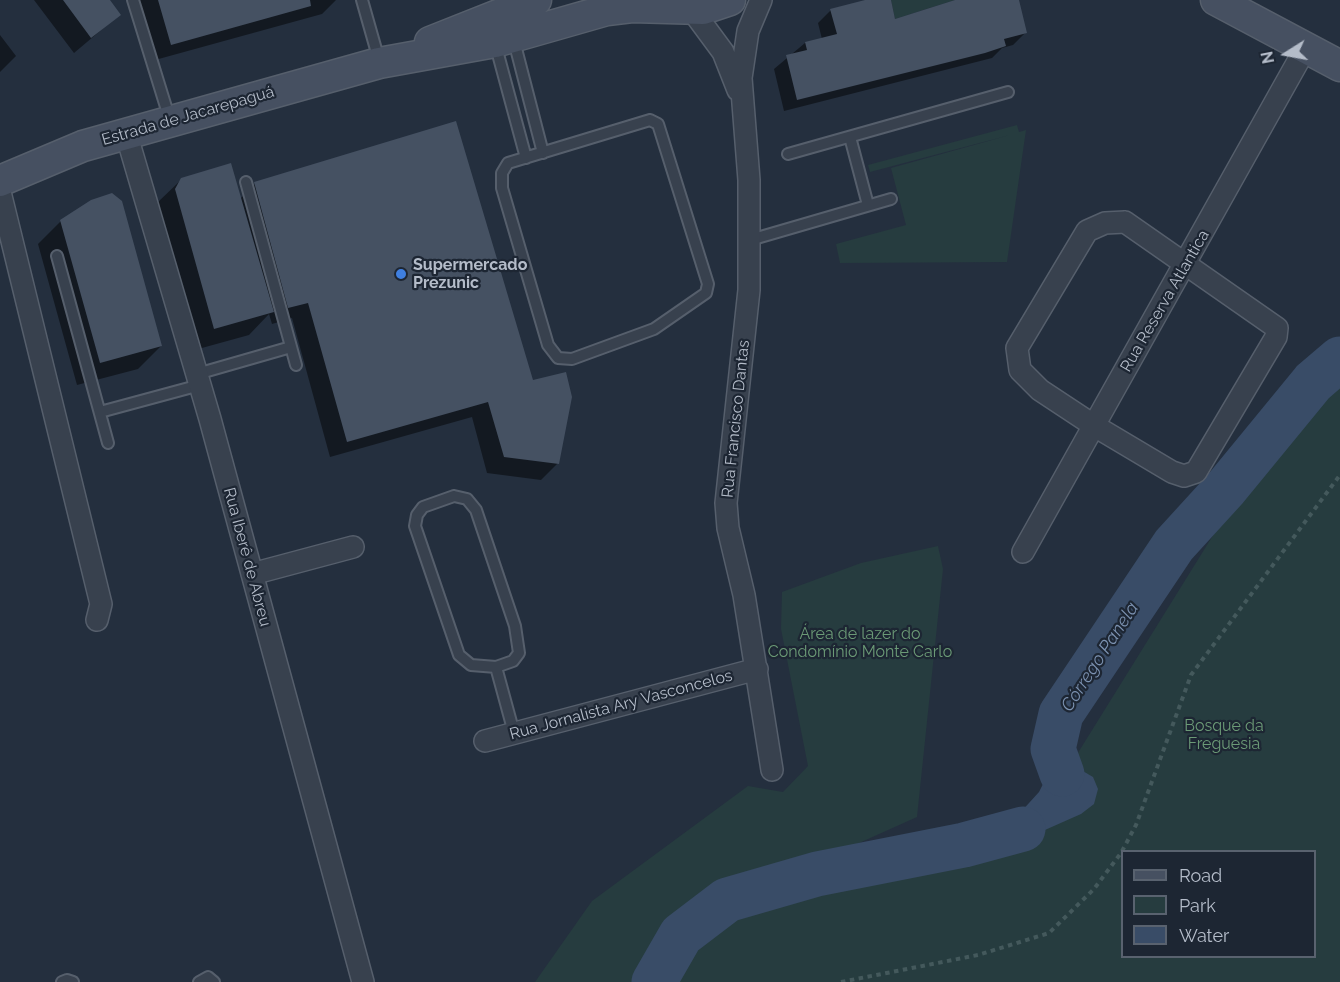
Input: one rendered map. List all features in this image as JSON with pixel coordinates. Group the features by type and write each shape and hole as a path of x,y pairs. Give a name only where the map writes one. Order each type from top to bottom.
{"main road":[{"name":"Estrada de Jacarepaguá","path":"379,63 535,0"},
{"name":"Estrada de Jacarepaguá","path":"0,181 83,146 379,63 504,40 607,10 689,5 714,7 730,0"},
{"path":"1216,0 1340,66"}],"street":[{"name":"Rua Francisco Dantas","path":"761,0 748,31 743,54 742,102 750,180 750,240 747,312 726,503 728,528 744,595 757,669 772,770"},
{"name":"Rua Francisco Dantas","path":"689,5 723,52 742,102"},
{"name":"Rua Reserva Atlantica","path":"1023,552 1305,49"},
{"name":"Rua Iberê de Abreu","path":"126,133 199,380 363,982"},
{"path":"0,192 101,604 98,620"},
{"path":"1125,222 1187,263 1277,328 1276,337 1196,472 1184,476 1172,472 1040,390 1020,370 1017,348 1087,231 1105,223 1125,222"},
{"path":"252,574 353,547"},
{"name":"Rua Jornalista Ary Vasconcelos","path":"485,741 757,669"}],"lane":[{"path":"133,0 170,120"},
{"path":"362,0 379,63"},
{"path":"504,40 543,153"},
{"path":"504,40 526,158"},
{"path":"788,154 1008,92"},
{"path":"650,120 658,124 708,284 706,293 654,329 572,359 558,358 548,345 502,188 502,173 508,163 543,153 650,120"},
{"path":"850,137 868,205"},
{"path":"246,182 296,365"},
{"path":"750,240 891,199"},
{"path":"57,256 108,443"},
{"path":"100,412 291,347"},
{"path":"454,496 467,499 476,510 515,626 519,654 513,661 496,668 471,665 459,655 415,526 417,515 423,507 454,496"},
{"path":"496,668 514,733"},
{"path":"199,982 208,977 214,982"},
{"path":"62,982 67,980 73,982"}],"path":[{"path":"1122,850 1136,825 1191,675 1340,475"},
{"path":"841,982 978,955 1049,933 1094,889 1121,851"}],"green space":[{"path":"891,0 955,0 895,19"},
{"path":"1017,125 1019,132 1026,130 1007,262 840,263 836,244 906,225 891,168 1010,135 870,172 868,165"},
{"name":"Bosque da Freguesia","path":"1340,377 1340,982 674,982 710,933 774,892 984,857 1093,778 1071,764 1235,500"},
{"name":"Área de lazer do Condomínio Monte Carlo","path":"938,546 943,569 917,817 790,874 665,957 642,982 535,982 592,901 748,786 783,792 808,766 781,629 782,592 861,563"}],"water":[{"path":"1061,714 1059,748 1071,764 1093,777 1098,789 1094,804 1081,814 984,857 964,845 1009,825 1039,792 1045,780 1044,740 1049,727"}],"building":[{"path":"63,0 110,0 121,15 91,38"},
{"path":"158,0 310,0 311,6 171,45"},
{"path":"865,0 891,0 895,19 955,0 1019,0 1027,33 1004,39 1006,46 985,53 797,100 786,55 807,50 805,42 837,34 830,9"},
{"name":"Supermercado Prezunic","path":"456,121 533,380 566,372 572,397 559,464 504,457 488,402 347,442 308,303 288,308 254,182"},
{"path":"231,163 274,312 214,329 175,189 181,178"},
{"path":"112,193 122,201 162,346 100,363 60,220 91,200"}],"waterway":[{"name":"Córrego Panela","path":"1062,774 1053,749 1061,714 1174,545 1226,488 1313,382 1340,359"},
{"name":"Córrego Panela","path":"654,982 681,935 727,900 817,874 964,845 1023,829"}],"place":[{"name":"Supermercado Prezunic","path":"401,274"}]}
